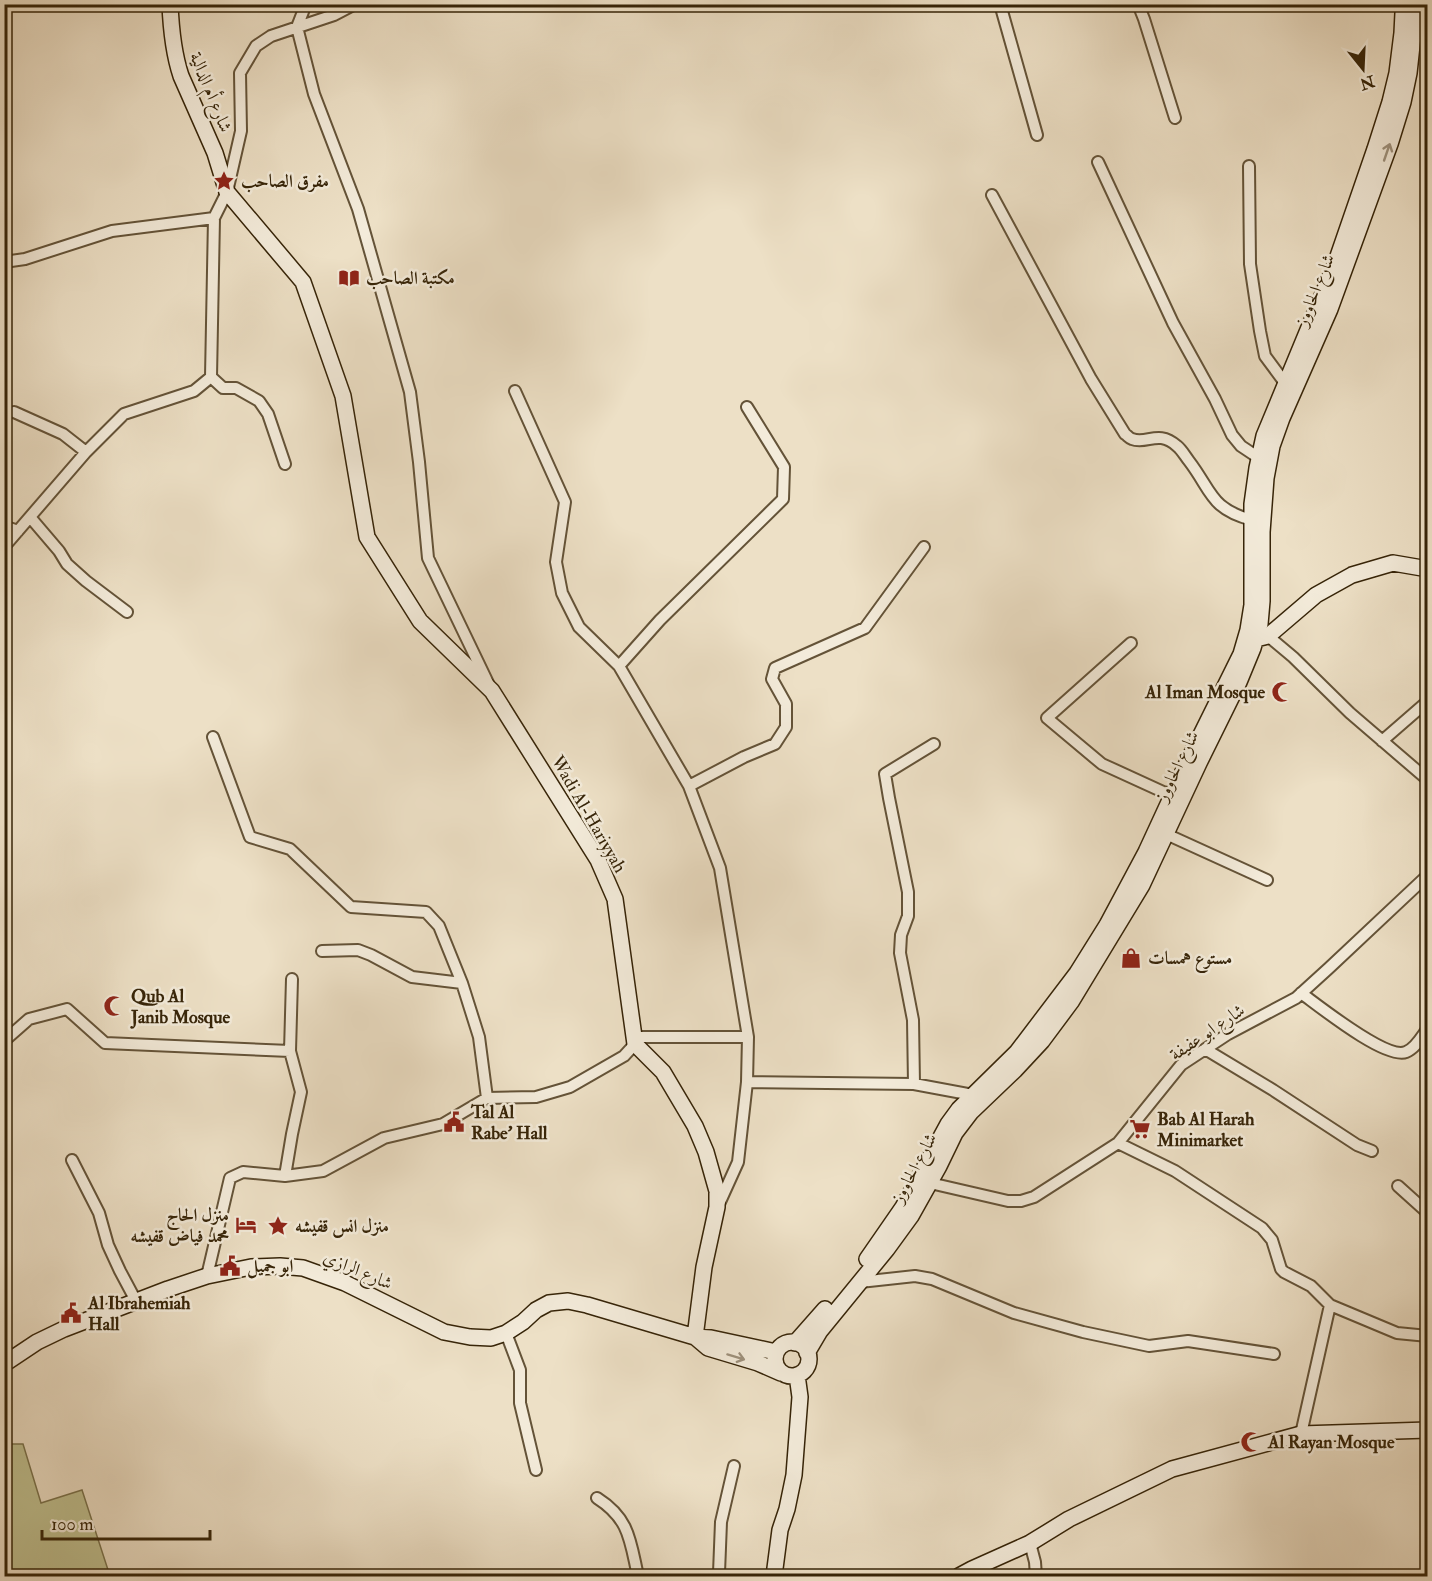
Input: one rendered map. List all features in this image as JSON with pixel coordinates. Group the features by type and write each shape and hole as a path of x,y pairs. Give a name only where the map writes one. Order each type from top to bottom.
{"main road":[{"name":"شارع أم الدالية","path":"170,4 172,45 176,63 215,153 227,192"},
{"path":"1256,638 1252,605 1252,504 1264,436 1335,265 1390,102 1397,73 1404,4"},
{"name":"شارع الحاووز","path":"807,1353 820,1331 911,1216 955,1133 1042,1041 1071,1002 1142,885 1239,682 1260,624 1262,532 1266,478 1272,446 1330,309 1390,144 1408,73 1414,4"},
{"name":"Wadi Al-Hariyyah","path":"227,192 303,282 343,396 367,537 420,621 492,691 598,860 615,899 635,1041"},
{"path":"795,1343 867,1259 903,1207 948,1124 959,1109 1017,1052 1077,973 1146,852 1241,654 1256,638 1316,595 1352,575 1393,563 1428,569"},
{"path":"635,1041 663,1072 695,1126 714,1176 717,1207 704,1267 695,1337"},
{"name":"شارع الرازي","path":"4,1364 37,1342 64,1329 207,1276 251,1267 303,1268 345,1283 444,1332 491,1338 506,1334"},
{"path":"506,1334 536,1310 549,1303 568,1301 695,1337 711,1338 776,1352"},
{"path":"695,1337 708,1348 791,1376 806,1369 807,1353 804,1348 795,1343 784,1344 776,1352 775,1363 781,1372"},
{"path":"774,1576 780,1530 794,1475 800,1397 797,1375"},
{"path":"959,1576 1030,1543 1069,1519 1172,1469 1301,1434 1428,1430"}],"street":[{"path":"306,4 297,27 314,94 357,209 410,392 428,558 492,691"},
{"path":"285,464 268,414 259,401 236,388 222,388 211,377 214,218 227,192 241,131 240,73 256,46 271,36 334,15 355,4"},
{"path":"1000,4 1037,135"},
{"path":"1138,4 1175,118"},
{"path":"1098,162 1173,323 1232,435 1241,446 1259,458"},
{"path":"1249,166 1250,264 1260,331 1265,356 1285,383"},
{"path":"992,195 1091,379 1125,434 1140,440 1166,438 1178,447 1223,509 1236,516 1252,520"},
{"path":"4,262 25,260 112,231 214,218"},
{"path":"4,547 86,453 124,414 194,391 211,377"},
{"path":"515,391 565,502 556,562 562,593 579,627 619,666 689,786 720,868 748,1037 747,1082 738,1162 717,1207"},
{"path":"619,666 660,620 783,499 784,467 747,407"},
{"path":"14,412 63,434 86,453"},
{"path":"30,518 60,551 67,564 127,612"},
{"path":"4,526 18,531"},
{"path":"689,786 744,757 775,744 786,726 786,704 772,679 775,668 865,628 924,547"},
{"path":"1256,638 1293,657 1350,713 1428,780"},
{"path":"1131,643 1047,718 1102,764 1172,796"},
{"path":"1383,741 1428,701"},
{"path":"213,737 250,837 290,849 351,907 426,912 439,926 462,983 479,1037 487,1098"},
{"path":"914,1084 913,1020 900,953 901,935 908,916 908,892 885,774 934,744"},
{"path":"1166,834 1267,880"},
{"name":"شارع ابو عفيفة","path":"930,1183 1008,1201 1028,1200 1118,1143 1181,1065 1228,1034 1296,998 1428,875"},
{"path":"322,951 358,950 371,954 412,977 462,983"},
{"path":"285,1176 301,1098 290,1051 292,979"},
{"path":"1301,993 1341,1024 1394,1053 1405,1053 1411,1049 1428,1028"},
{"path":"4,1041 29,1019 67,1009 105,1042 290,1051"},
{"path":"207,1276 230,1178 243,1172 285,1176 323,1172 384,1138 443,1124 487,1098 536,1097 570,1087 624,1056 635,1041 748,1037"},
{"path":"1205,1049 1357,1145 1372,1151"},
{"path":"747,1082 914,1084 973,1095"},
{"path":"1118,1143 1175,1171 1262,1228 1272,1240 1281,1269 1311,1286 1330,1305 1397,1333 1428,1336"},
{"path":"72,1160 99,1213 108,1245 136,1301"},
{"path":"1398,1186 1428,1213"},
{"path":"860,1282 922,1276 1014,1313 1083,1332 1149,1346 1188,1341 1274,1354"},
{"path":"1301,1434 1330,1305"},
{"path":"506,1334 520,1370 520,1402 536,1470"},
{"path":"721,1576 719,1573 721,1522 734,1466"},
{"path":"597,1498 609,1505 626,1526 638,1576"},
{"path":"1030,1543 1036,1576"}],"green space":[{"path":"5,1444 23,1444 41,1503 82,1490 110,1576 5,1576"}],"place":[{"name":"مفرق الصاحب","path":"224,181"},
{"name":"مكتبة الصاحب","path":"349,278"},
{"name":"Al Iman Mosque","path":"1282,692"},
{"name":"مستوع همسات","path":"1131,958"},
{"name":"Qub Al Janib Mosque","path":"114,1006"},
{"name":"Tal Al Rabe' Hall","path":"454,1122"},
{"name":"Bab Al Harah Minimarket","path":"1140,1129"},
{"name":"منزل الحاج محمد فياض قفيشه","path":"246,1225"},
{"name":"منزل انس قفيشه","path":"278,1226"},
{"name":"ابو جميل","path":"230,1266"},
{"name":"Al Ibrahemiah Hall","path":"71,1313"},
{"name":"Al Rayan Mosque","path":"1251,1442"}]}
